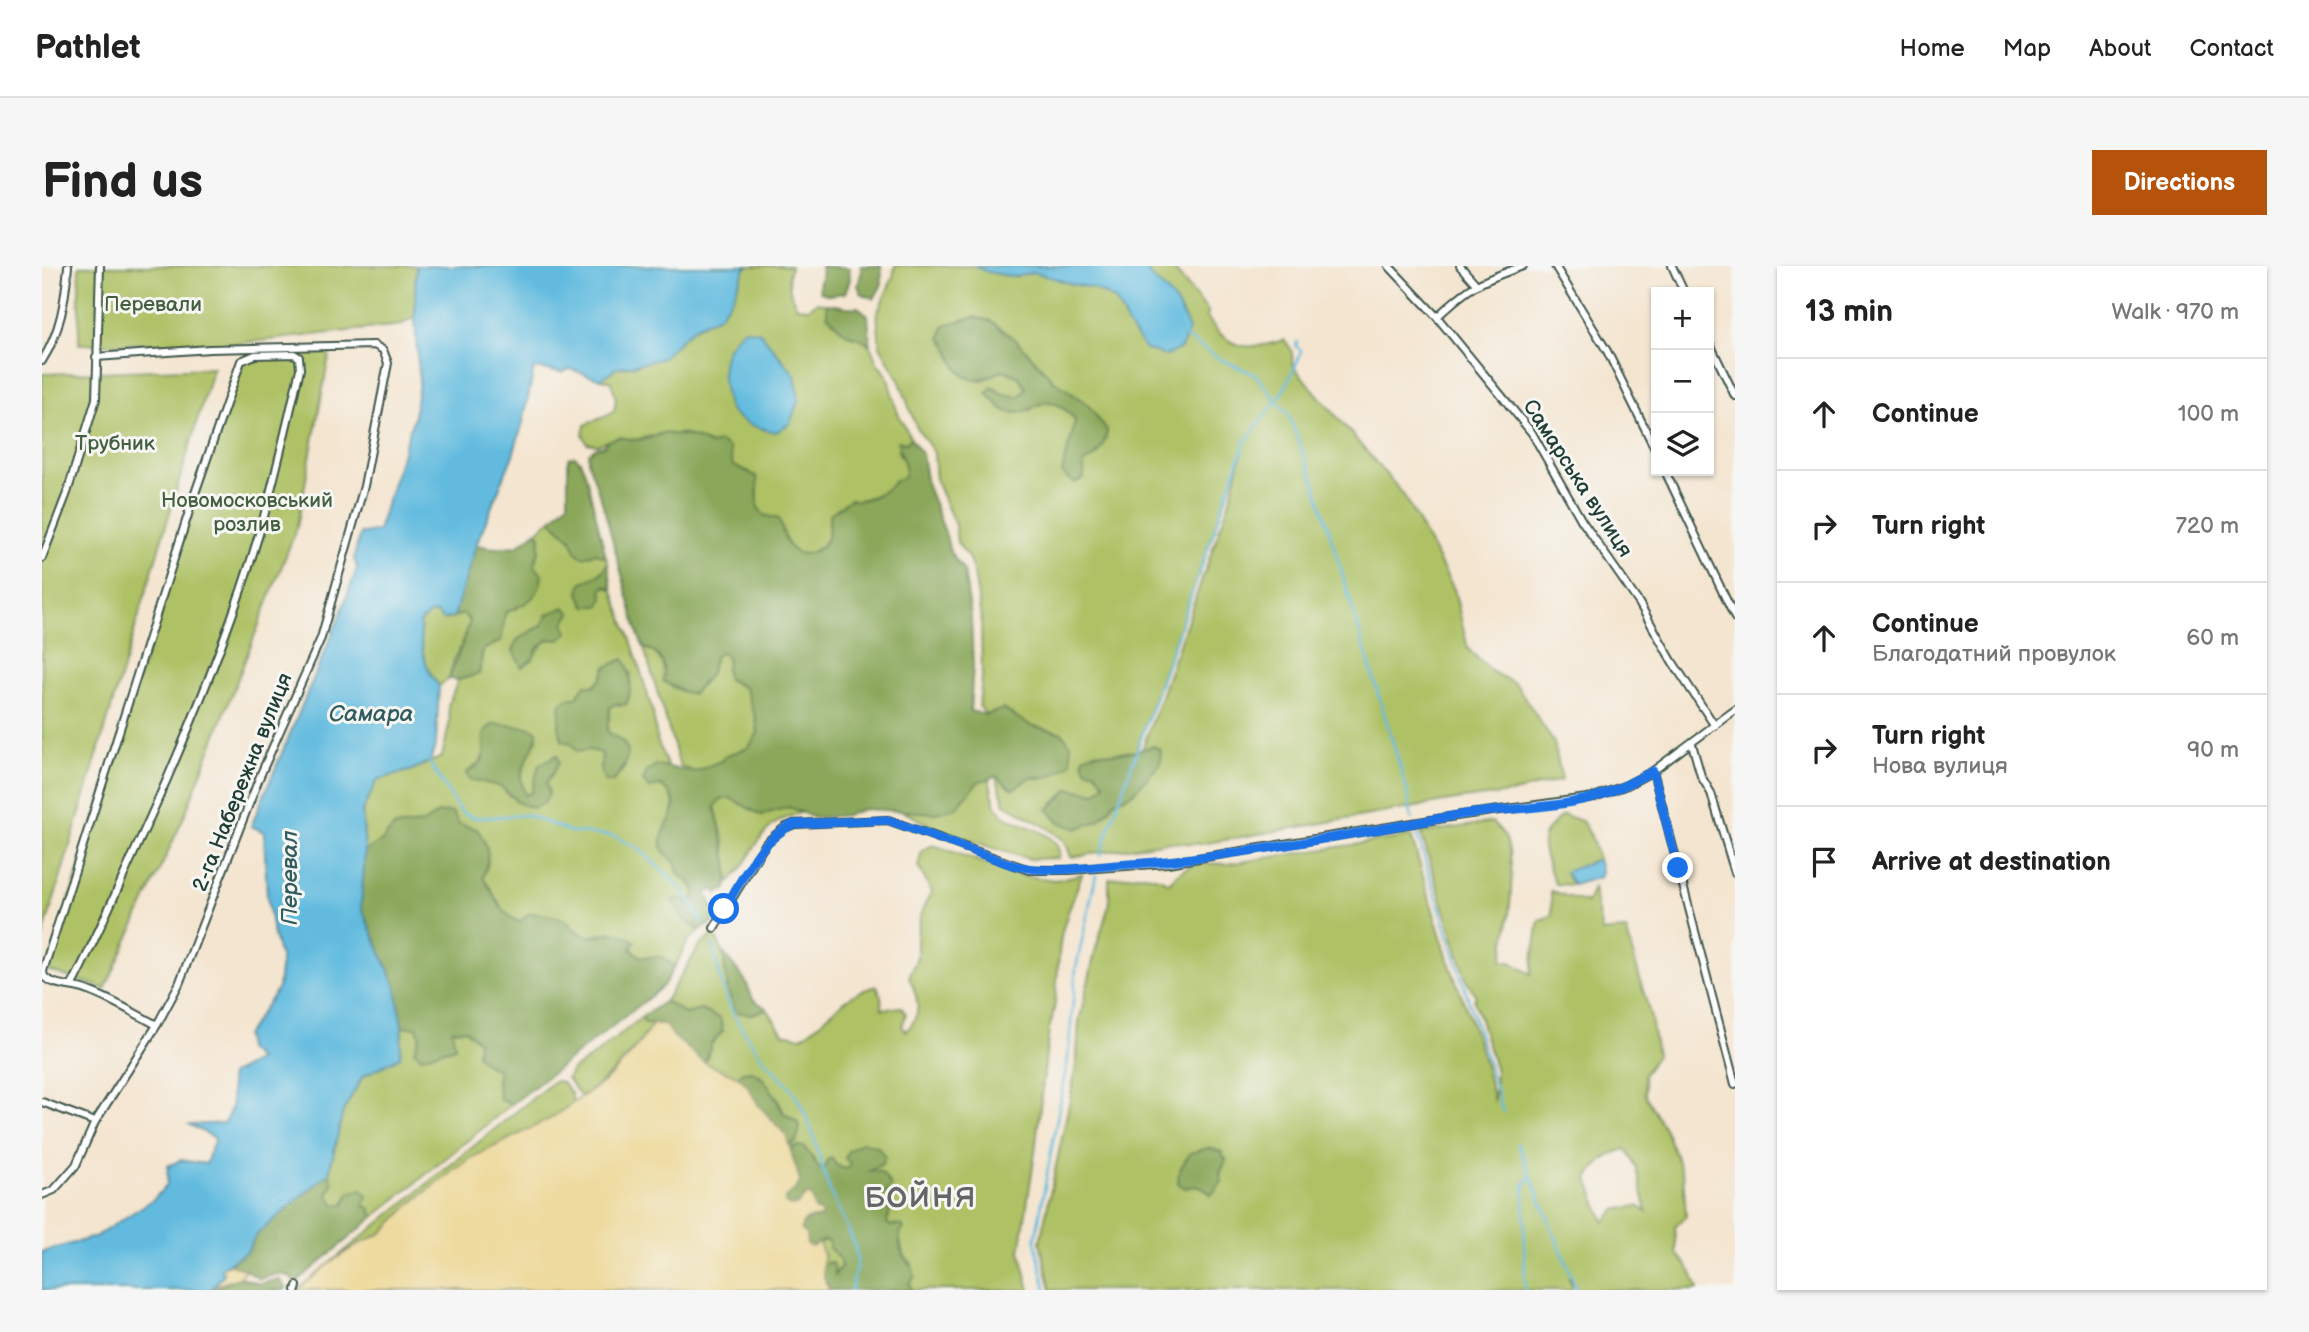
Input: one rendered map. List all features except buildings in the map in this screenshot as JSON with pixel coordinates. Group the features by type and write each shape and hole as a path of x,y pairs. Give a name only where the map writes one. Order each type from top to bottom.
{"street":[{"path":"42,361 59,327 68,266"},
{"path":"42,558 67,493 96,399 100,266"},
{"name":"Самарська вулиця","path":"1389,266 1437,317 1532,433 1582,521 1639,603 1672,661 1715,726"},
{"path":"1460,266 1476,284"},
{"path":"1437,317 1463,292 1476,284 1523,266"},
{"path":"1555,266 1607,351 1651,441"},
{"path":"1672,266 1682,287"},
{"name":"2-га Набережна вулиця","path":"42,1195 54,1190 76,1165 95,1122 157,1025 179,984 260,776 321,638 371,456 388,363 387,356 374,345 285,346 96,357"},
{"path":"1713,350 1735,396"},
{"path":"72,985 174,765 217,659 259,533 277,465 300,369 299,357 294,354 255,355 241,361 193,499 43,971 44,977 61,985 72,985 89,991 157,1025"},
{"path":"1667,476 1735,618"},
{"path":"714,928 766,843 783,828 794,824 888,820 1029,870 1168,863 1456,816 1594,797 1627,785 1653,771 1735,710"},
{"path":"1692,744 1701,776 1711,793 1735,873"},
{"path":"1653,771 1735,1084"},
{"path":"42,1102 95,1122"}],"green space":[{"name":"Перевали","path":"79,266 416,266 415,316 401,325 233,344 79,344"},
{"path":"791,266 789,287 797,307 809,308 817,302 827,304 827,315 842,330 851,336 862,338 870,345 877,363 887,375 897,411 911,439 906,443 899,441 898,452 906,467 903,478 881,492 863,499 850,500 829,515 825,542 818,549 804,554 789,547 777,521 763,515 758,507 758,491 749,471 733,465 729,448 711,445 684,433 663,433 634,440 619,437 597,445 587,443 583,435 585,425 614,411 616,399 611,381 601,379 616,368 637,365 693,328 719,316 733,297 745,268"},
{"path":"821,266 849,268 850,279 845,293 830,295 820,292"},
{"path":"860,266 881,266 882,284 874,299 861,293 858,285 862,271"},
{"path":"895,266 1171,266 1208,311 1207,317 1215,328 1232,342 1250,347 1284,340 1291,349 1294,367 1403,494 1454,589 1468,649 1492,672 1516,684 1554,743 1562,780 1510,793 1201,844 1167,842 1071,857 1065,841 1005,804 996,776 1013,789 1031,777 1041,779 1061,733 1030,725 1003,709 986,715 979,706 982,678 981,617 974,573 968,557 957,542 955,525 936,481 934,453 916,426 900,382 880,346 877,314","holes":["1017,341 1053,380 1088,405 1107,431 1102,448 1093,458 1081,462 1064,461 1073,437 1075,420 1059,406 1048,402 1036,405 1030,410 988,393 992,387 1003,394 1019,398 1026,388 1019,377 1004,370 981,381 957,368 950,347","1242,453 1230,500 1142,750 1153,746 1133,793 1114,802 1108,811 1059,822 1048,809 1069,789 1097,793 1105,784 1095,771 1094,752 1136,751"]},
{"path":"827,304 858,307 868,315 870,345 842,330 827,315"},
{"path":"974,317 991,321 1017,341 1053,380 1088,405 1107,431 1100,450 1084,463 1084,478 1075,483 1062,474 1075,420 1064,409 1055,403 1047,402 1018,413 1006,411 987,393 992,387 1003,394 1019,397 1026,388 1019,377 1004,370 985,378 972,379 961,373 956,366 941,338 944,325"},
{"name":"Новомосковський розлив","path":"330,351 297,527 183,819 105,989 47,970 178,554 245,353"},
{"name":"Трубник","path":"213,368 42,939 42,374"},
{"path":"663,433 693,437 710,445 720,442 729,448 733,465 757,477 758,507 763,515 779,519 788,544 802,554 812,552 825,542 829,533 829,515 850,499 862,500 875,496 895,480 903,478 905,468 898,441 906,443 911,439 922,454 927,486 950,552 964,571 971,617 973,665 970,711 986,715 1003,709 1030,725 1062,733 1071,745 1071,763 1052,775 1043,778 1031,777 1013,789 996,776 978,782 956,808 936,813 864,809 847,815 814,818 789,807 761,815 730,798 720,800 715,807 727,861 726,890 717,893 714,889 706,893 715,913 713,923 700,930 682,918 672,900 678,898 688,901 695,898 695,889 678,874 676,863 665,853 663,834 674,810 674,802 671,794 661,786 649,788 643,781 647,771 656,765 695,772 721,761 727,755 748,748 758,733 756,718 745,688 728,679 725,670 728,659 722,652 714,657 711,672 693,694 683,692 663,681 661,660 655,652 644,648 638,634 588,454 595,448 604,446 607,441 619,437 647,439"},
{"path":"575,456 585,472 606,557 595,553 583,557 577,553 571,539 551,520 568,503 568,458"},
{"path":"551,520 571,539 577,553 583,557 595,553 606,557 608,563 603,572 593,579 585,606 599,606 604,586 612,589 633,646 653,713 657,740 668,768 660,786 668,792 674,804 662,840 676,863 678,874 691,883 695,893 695,898 688,901 678,898 674,904 682,918 700,930 688,941 675,966 661,957 641,957 612,932 588,937 546,915 531,913 519,922 512,918 502,908 483,878 488,863 477,829 459,824 438,813 423,824 394,827 381,842 365,851 362,812 376,780 412,770 442,757 450,721 448,706 458,680 479,674 483,650 501,641 505,613 517,608 542,575 534,565 540,535 536,532","holes":["542,625 549,639 522,667 517,640","606,667 631,673 629,698 620,706 614,704 610,707 607,731 623,742 625,767 613,782 603,762 603,753 571,743 559,726 561,704 568,698 576,698 584,686 593,686 601,679","537,739 520,778 525,795 531,793 535,783 553,773 546,783 549,794 544,803 509,796 502,787 466,773 481,762 485,750"]},
{"path":"536,532 540,535 534,565 542,575 538,590 530,600 505,613 501,641 483,650 479,674 458,680 449,679 470,621 464,614 454,616 476,545 493,548 517,546"},
{"path":"608,563 612,589 605,586 602,589 600,606 585,606 579,593 582,582 597,576"},
{"path":"565,607 571,613 564,623 568,632 560,640 549,639 537,648 533,659 522,667 513,651 517,640 542,625 548,614"},
{"path":"437,613 445,620 464,614 470,621 464,641 454,659 449,679 439,686 426,664 420,631 420,623 429,614"},
{"path":"644,648 659,658 673,688 693,694 711,672 714,657 722,652 729,659 728,679 745,688 756,718 758,733 748,748 727,755 721,761 695,772 680,766"},
{"path":"624,659 630,676 629,693 626,705 614,704 610,707 607,731 626,746 627,756 613,782 605,781 601,771 602,753 589,750 577,752 571,743 562,741 559,726 561,703 568,698 576,698 585,685 593,686 601,679 606,667"},
{"path":"494,724 528,727 537,731 535,743 521,773 525,795 531,793 539,765 557,755 559,763 546,783 549,794 544,803 533,808 518,803 502,787 469,779 466,773 484,757 485,732"},
{"path":"1153,746 1161,750 1160,764 1133,793 1114,802 1098,821 1076,829 1059,822 1048,810 1069,789 1096,793 1105,784 1095,771 1087,770 1084,757 1095,753 1128,752"},
{"path":"989,778 995,802 1002,814 1047,836 1058,849 1059,858 1030,859 996,849 941,830 902,811 956,808 978,782"},
{"path":"729,797 761,815 789,807 803,812 776,823 769,829 729,882 724,841 715,806 720,800"},
{"path":"452,812 459,824 477,829 481,836 488,852 483,878 502,908 512,918 519,922 530,913 545,914 565,920 578,933 586,936 613,933 626,936 635,941 631,949 641,957 661,957 675,966 663,986 512,1104 500,1100 498,1070 477,1055 478,1041 465,1029 452,1030 455,1047 421,1057 414,1051 420,1036 417,1027 402,1027 396,987 361,907 365,851 381,842 394,827 422,824 438,813"},
{"path":"1563,815 1582,821 1591,836 1598,859 1565,873 1573,885 1555,884 1544,854 1547,831"},
{"path":"1492,822 1504,835 1509,852 1511,883 1502,962 1511,962 1531,974 1539,920 1552,916 1551,891 1587,903 1593,888 1602,932 1626,930 1651,1018 1657,1055 1644,1075 1645,1095 1665,1130 1683,1175 1686,1216 1675,1227 1677,1253 1692,1273 1698,1290 1577,1290 1568,1276 1573,1290 1051,1290 1040,1242 1072,1090 1079,1022 1109,905 1109,879 1147,875 1169,883 1182,871 1195,865 1227,864 1411,836 1443,944 1482,1055 1494,1102 1496,1071 1474,1000 1476,996 1466,979 1421,833","holes":["1626,1149 1636,1166 1647,1212 1638,1206 1615,1210 1604,1222 1588,1179 1604,1160","1226,1160 1212,1194 1199,1185 1185,1188"]},
{"path":"933,845 1018,875 1055,880 1082,874 1061,937 1054,1007 1020,1251 1030,1290 911,1290 909,1282 912,1263 902,1250 896,1224 890,1226 887,1223 889,1214 879,1199 887,1193 870,1171 875,1166 878,1147 870,1146 850,1163 851,1167 844,1169 835,1164 820,1169 810,1154 797,1146 791,1149 790,1146 796,1142 800,1128 797,1121 784,1113 760,1075 743,1072 739,1077 705,1063 711,1044 723,1031 701,1010 685,1014 665,1001 699,947 714,934 723,952 728,991 751,1014 767,1009 783,1033 801,1037 847,999 860,991 877,986 882,1009 901,1007 906,1014 902,1027 906,1031 912,1025 917,1012 917,998 909,977 917,957 921,913 932,892 918,866 922,851"},
{"path":"723,952 745,980 753,999 767,1009 751,1014 736,1012 728,991"},
{"path":"665,1001 685,1014 701,1010 720,1018 723,1031 711,1044 705,1063 673,1036 664,1024 645,1023 642,1017"},
{"path":"642,1017 645,1023 653,1024 645,1035 611,1073 581,1097 567,1078 572,1070"},
{"path":"402,1027 417,1027 421,1057 454,1047 451,1030 465,1029 478,1041 485,1063 498,1070 500,1100 512,1104 374,1217 370,1208 335,1205 328,1195 333,1184 329,1173 343,1111 363,1076 400,1057"},
{"path":"752,1071 767,1084 783,1112 798,1124 798,1135 790,1146 739,1077 742,1072"},
{"path":"554,1081 562,1082 571,1093 573,1103 550,1119 471,1158 413,1202 382,1233 331,1262"},
{"path":"862,1142 878,1147 885,1157 882,1164 870,1171 881,1172 891,1186 880,1200 890,1209 887,1223 890,1226 902,1225 904,1228 900,1232 900,1245 902,1254 914,1271 914,1278 909,1283 911,1290 830,1290 822,1275 822,1265 830,1262 834,1265 835,1275 841,1267 839,1258 829,1248 829,1241 807,1245 801,1229 806,1221 821,1217 806,1195 797,1205 790,1206 785,1203 785,1198 797,1188 800,1181 791,1149 804,1147 820,1169 832,1158 835,1164 844,1169 850,1167 845,1158 848,1151"},
{"path":"1208,1148 1223,1152 1226,1160 1220,1173 1222,1182 1211,1195 1202,1187 1185,1188 1178,1183 1179,1171 1190,1153"},
{"path":"329,1173 333,1184 328,1195 335,1205 344,1205 349,1193 361,1189 367,1196 364,1206 370,1208 374,1217 295,1283 290,1276 277,1274 260,1279 229,1264 247,1251 256,1235"},
{"path":"818,1242 830,1242 829,1248 839,1258 841,1267 834,1275 830,1262 822,1265 824,1255"},
{"path":"241,1277 260,1284 279,1279 287,1288 210,1290"}],"sand":[{"path":"653,1024 664,1024 673,1036 705,1063 739,1077 759,1106 786,1135 800,1181 797,1188 785,1198 785,1203 790,1206 797,1205 806,1195 811,1196 815,1210 821,1213 821,1217 807,1219 801,1229 806,1234 807,1245 813,1246 818,1242 821,1248 824,1277 830,1290 297,1290 331,1262 382,1233 413,1202 471,1158 550,1119 606,1080 633,1052"},
{"path":"229,1264 244,1269 241,1277 215,1286 224,1274 221,1268"}],"water":[{"name":"Самара","path":"416,266 749,266 745,268 733,297 719,316 693,328 661,359 616,368 601,379 570,369 562,372 534,368 513,455 476,545 454,616 444,620 437,613 429,614 420,623 424,656 439,686 436,743 430,761 412,770 377,780 362,812 365,851 361,907 396,987 402,1027 400,1057 363,1076 343,1111 329,1173 256,1235 247,1251 221,1268 224,1274 210,1290 42,1290 42,1252 95,1237 154,1199 167,1185 168,1166 181,1160 206,1164 215,1138 190,1125 225,1123 232,1106 230,1075 259,1060 247,1049 245,1036 278,988 281,960 267,896 264,832 251,826 340,616 357,568 354,558 360,534 378,531 414,416 419,382 415,316"},
{"path":"975,266 1145,266 1151,277 1177,304 1189,330 1181,348 1166,356 1145,349 1129,327 1115,300 1093,288 1034,272 1015,277 987,272"},
{"path":"745,329 760,332 795,375 799,399 790,423 776,432 744,421 729,408 722,373 724,357 732,342"},
{"path":"1598,859 1600,877 1573,885 1565,872"}],"waterway":[{"path":"1184,336 1220,359 1256,375 1289,416 1315,484 1406,786 1412,819"},
{"path":"1100,855 1245,442 1288,382 1301,350 1296,347 1297,342"},
{"path":"428,760 464,814 476,818 527,815 571,832 614,836 638,848 682,889 703,923"},
{"path":"1417,834 1503,1112"},
{"path":"1046,1290 1035,1241 1068,1058 1076,968 1096,875"},
{"path":"713,945 724,991 735,1017 762,1057 791,1088 806,1117 829,1188 855,1249 857,1262 851,1290"},
{"path":"1518,1144 1577,1290"},
{"path":"1525,1290 1524,1186 1530,1176"}],"district":[{"name":"БОЙНЯ","path":"921,1197"}],"route":[{"path":"724,909 766,843 783,828 794,824 888,820 1029,870 1069,870 1168,863 1456,816 1557,804 1594,797 1627,785 1653,771 1678,868"}],"water label":[{"name":"Перевал","path":"289,878"}]}
